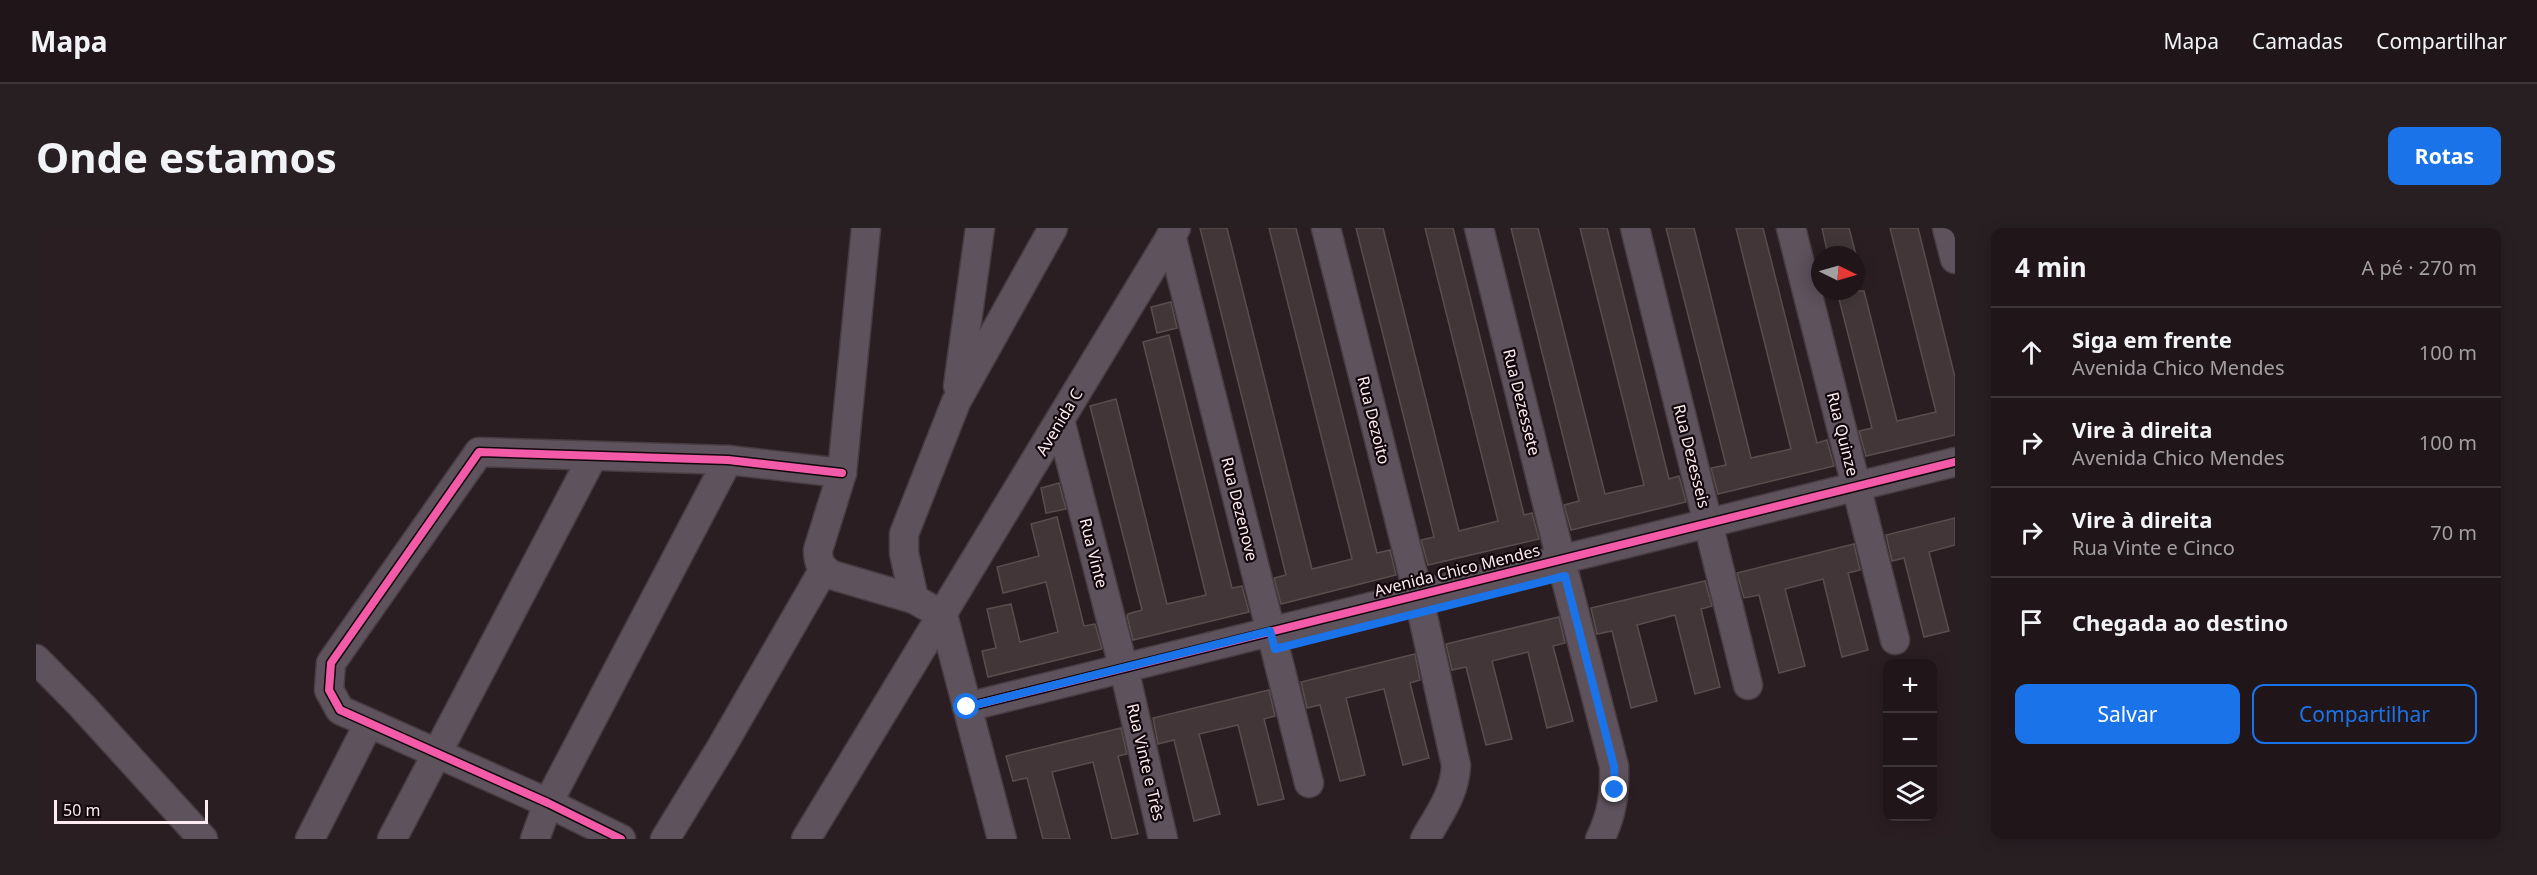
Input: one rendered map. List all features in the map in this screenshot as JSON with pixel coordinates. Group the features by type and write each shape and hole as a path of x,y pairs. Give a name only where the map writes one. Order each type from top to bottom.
{"street":[{"path":"866,228 842,473 818,550 818,561 832,575 914,598 943,615 1002,839"},
{"path":"956,402 980,228"},
{"path":"914,598 904,553 904,534 956,402 1053,228"},
{"name":"Rua Dezoito","path":"1326,228 1420,603 1456,765 1455,781 1450,797 1425,839"},
{"name":"Rua Dezessete","path":"1479,228 1614,766 1615,790"},
{"name":"Rua Dezesseis","path":"1635,228 1748,685"},
{"name":"Rua Quinze","path":"1791,228 1895,640"},
{"path":"1947,228 1955,259"},
{"name":"Avenida C","path":"806,839 1173,232"},
{"name":"Rua Dezenove","path":"1173,232 1309,783"},
{"name":"Rua Vinte","path":"1060,420 1126,677"},
{"path":"621,839 548,803 340,710 329,690 331,663 479,452 728,460 842,473"},
{"path":"392,839 593,456"},
{"path":"535,839 548,803 728,460"},
{"name":"Avenida Chico Mendes","path":"969,716 1858,495 1955,462"},
{"name":"Avenida Chico Mendes","path":"1858,495 1955,481"},
{"path":"665,839 722,746 824,569"},
{"path":"36,659 203,839"},
{"name":"Rua Vinte e Três","path":"1126,677 1163,839"},
{"path":"310,839 369,723"},
{"path":"1599,839 1610,816 1615,790"},
{"path":"1615,790 1623,839"}],"building":[{"path":"1200,228 1227,228 1312,569 1352,559 1269,228 1296,228 1377,553 1390,550 1396,575 1281,604 1274,578 1286,575"},
{"path":"1356,228 1383,228 1459,531 1498,521 1425,228 1453,228 1524,515 1532,513 1539,539 1428,565 1421,540 1434,537"},
{"path":"1511,228 1538,228 1605,494 1644,485 1580,228 1607,228 1669,479 1679,476 1686,502 1571,530 1564,505 1579,501"},
{"path":"1666,228 1694,228 1751,458 1791,449 1736,228 1763,228 1817,443 1827,440 1834,466 1718,494 1711,468 1726,465"},
{"path":"1822,228 1849,228 1854,246 1826,246"},
{"path":"1890,228 1918,228 1955,377 1955,435 1866,456 1859,431 1872,428 1839,300 1865,300 1865,295 1897,421 1936,412"},
{"path":"1171,302 1177,328 1157,333 1151,307"},
{"path":"1169,335 1232,588 1242,586 1249,612 1133,640 1127,616 1142,610 1090,406 1116,399 1167,604 1206,595 1143,342"},
{"path":"1059,483 1066,509 1046,513 1041,488"},
{"path":"1057,517 1084,626 1095,624 1102,649 988,677 982,651 996,648 987,609 1011,604 1020,642 1058,632 1046,582 1003,593 997,567 1039,556 1031,524"},
{"path":"1955,518 1955,545 1929,552 1949,631 1924,637 1904,558 1892,561 1886,535"},
{"path":"1854,544 1860,570 1848,573 1868,650 1842,657 1823,579 1785,589 1805,666 1779,673 1759,595 1744,598 1737,573"},
{"path":"1705,581 1712,606 1701,609 1720,687 1695,694 1675,615 1637,625 1657,701 1631,708 1612,631 1597,634 1591,608"},
{"path":"1559,617 1565,643 1553,646 1573,721 1547,728 1528,652 1492,661 1512,739 1486,745 1466,667 1452,670 1446,644"},
{"path":"1415,654 1420,680 1410,683 1429,758 1403,765 1384,689 1346,698 1365,775 1340,781 1320,705 1307,708 1301,682"},
{"path":"1269,690 1275,716 1264,719 1284,799 1258,805 1238,725 1199,734 1220,814 1194,821 1174,740 1158,744 1153,718"},
{"path":"1121,728 1127,754 1118,756 1138,834 1112,839 1093,762 1052,772 1070,839 1043,839 1027,778 1013,781 1006,756"}],"cycle path":[{"path":"621,839 548,803 340,710 329,690 331,663 479,452 728,460 842,473"},
{"path":"967,707 1955,462"}],"route":[{"path":"967,707 1270,631 1275,649 1565,576 1614,766 1615,790"}]}
